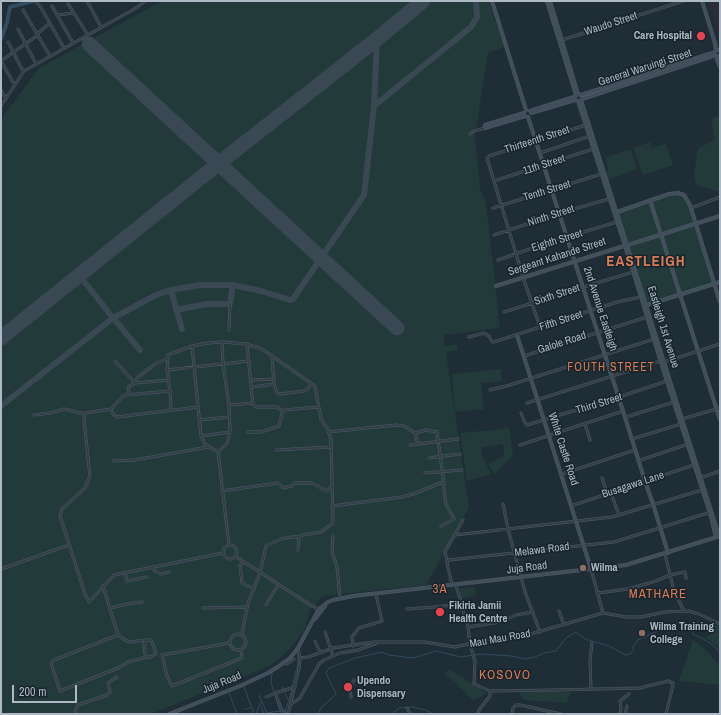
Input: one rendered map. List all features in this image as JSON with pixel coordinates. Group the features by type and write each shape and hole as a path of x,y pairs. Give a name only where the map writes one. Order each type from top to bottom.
{"main road":[{"name":"2nd Avenue Eastleigh","path":"492,1 526,114 560,212 644,481 653,504 666,553"},
{"path":"548,1 562,40 578,98"},
{"path":"548,1 578,98"},
{"path":"702,1 719,50 717,56 720,67"},
{"name":"General Waruingi Street","path":"531,112 648,75 717,56"},
{"name":"Eastleigh 1st Avenue","path":"578,98 601,174 647,305 667,381 694,465 700,478 702,490 711,512"},
{"name":"Eastleigh 1st Avenue","path":"578,98 617,212 647,317 682,419 719,536"},
{"path":"526,114 531,112"},
{"path":"485,128 485,126 531,112"},
{"path":"617,212 650,200 678,193 686,197 691,208 720,302"},
{"path":"650,200 698,351 718,408 720,420"},
{"name":"Sergeant Kahande Street","path":"496,286 720,216"},
{"path":"647,305 720,282"},
{"name":"White Castle Road","path":"517,335 591,569"},
{"path":"708,540 717,530"},
{"name":"Juja Road","path":"333,600 631,564 719,536"},
{"path":"309,628 318,610 324,604 333,600"},
{"path":"309,628 323,608 333,600"},
{"name":"Juja Road","path":"169,714 270,672 284,662 298,648 309,628"}],"street":[{"path":"35,1 40,6 64,48"},
{"path":"87,1 101,27"},
{"path":"1,106 24,71 136,8 145,1"},
{"name":"Waudo Street","path":"562,40 683,1"},
{"path":"68,4 88,35"},
{"path":"52,6 73,44"},
{"path":"23,10 50,56"},
{"path":"57,16 74,13"},
{"path":"15,85 1,61 50,24"},
{"path":"18,29 36,64"},
{"path":"8,42 24,71"},
{"path":"1,90 6,99"},
{"name":"Thirteenth Street","path":"494,181 487,161 489,156 586,125"},
{"path":"470,134 474,131 485,128"},
{"path":"540,153 590,136"},
{"name":"11th Street","path":"494,181 594,149"},
{"name":"Tenth Street","path":"492,208 601,174"},
{"path":"494,181 540,327"},
{"path":"691,208 720,197"},
{"name":"Ninth Street","path":"494,235 560,212 609,198"},
{"name":"Eighth Street","path":"498,260 617,222"},
{"name":"Sixth Street","path":"504,312 633,272"},
{"name":"Fifth Street","path":"469,336 484,333 489,336 492,342 641,297"},
{"path":"229,330 230,304"},
{"name":"Galole Road","path":"524,356 647,317"},
{"path":"490,390 520,382 530,377 654,339"},
{"path":"218,452 227,444 230,432 229,405 223,364 222,342"},
{"path":"171,410 167,370 168,355 192,346 208,343 222,342 246,344 262,349 315,386 321,419 328,432 331,446 333,524 321,532 299,537 292,536 266,546 260,573 248,607 242,634"},
{"path":"246,344 248,347 253,403 255,407 276,407 283,411 318,407"},
{"path":"527,402 612,375 720,344"},
{"path":"192,346 201,439 208,447 218,452"},
{"path":"272,356 274,384 276,390 280,394 301,392 315,386"},
{"path":"136,383 137,378 155,364 168,358"},
{"path":"115,361 136,383"},
{"path":"167,370 249,361"},
{"path":"251,380 274,379"},
{"path":"34,416 64,409 84,414 111,409 123,396 129,393 128,387 136,383 169,380"},
{"name":"Third Street","path":"521,412 525,424 530,424 619,398 667,381"},
{"path":"308,389 311,383"},
{"path":"252,387 274,384"},
{"path":"123,396 170,391"},
{"path":"625,418 674,402"},
{"path":"229,405 253,403"},
{"path":"111,409 112,414 117,417 198,407"},
{"path":"682,419 718,408"},
{"path":"248,432 261,432 279,426 283,411"},
{"path":"520,445 623,411"},
{"path":"84,414 90,476 85,488 62,509 60,516 85,594 89,602 114,575 223,553"},
{"path":"199,420 229,417"},
{"path":"585,424 590,440"},
{"path":"632,439 681,424"},
{"path":"328,432 396,425 404,426 415,433 418,444"},
{"path":"415,433 426,430 436,432 439,441 446,504 454,520 441,526"},
{"path":"201,436 230,432"},
{"path":"410,445 458,439"},
{"path":"638,461 688,444"},
{"path":"276,450 331,446"},
{"path":"113,461 135,460 208,447"},
{"path":"562,474 635,450"},
{"path":"218,452 229,546"},
{"path":"429,458 460,454"},
{"name":"Busagawa Lane","path":"571,506 694,465"},
{"path":"425,473 462,470"},
{"path":"700,478 720,471"},
{"path":"602,478 607,493"},
{"path":"332,506 402,498 416,494 443,482 445,487"},
{"path":"222,491 278,483 283,488 292,486 295,483 312,483 327,491 332,487"},
{"path":"455,535 612,517 702,490"},
{"path":"612,496 619,515"},
{"path":"503,504 514,553 540,632"},
{"name":"Melawa Road","path":"448,561 620,540 711,512"},
{"path":"463,520 445,552 468,627 470,644 475,661 474,684 490,691 591,690 640,688 668,681 673,683 673,685 666,714"},
{"path":"333,536 332,552 337,567 340,598"},
{"path":"298,550 299,537"},
{"path":"1,569 69,545"},
{"path":"223,553 224,548 229,546 235,548 237,553 235,556"},
{"path":"223,553 226,558 233,558 235,556"},
{"path":"666,553 676,596 684,611"},
{"path":"235,556 318,610"},
{"path":"244,562 240,565 242,583 254,589"},
{"path":"152,567 155,571 161,574 169,572"},
{"path":"591,569 603,613"},
{"path":"124,572 127,581 147,577"},
{"path":"598,593 630,588 656,581 670,575 685,572 686,578"},
{"path":"266,605 278,585"},
{"path":"103,586 118,635 130,642 151,640 154,644 156,654"},
{"path":"353,646 352,637 359,628 382,621 376,594"},
{"path":"110,608 142,602"},
{"path":"407,609 460,604"},
{"path":"203,608 248,607"},
{"name":"Mau Mau Road","path":"300,658 308,657 330,649 364,643 425,642 455,646 495,638 517,638 603,613 626,617 641,617 665,612 684,611 699,614 720,624"},
{"path":"468,627 500,622 533,612"},
{"path":"559,612 564,625"},
{"path":"325,632 332,656"},
{"path":"229,643 232,636 242,634"},
{"path":"241,650 245,647 246,640 246,637 242,634"},
{"path":"118,635 54,660 51,663 60,691 118,668 128,662 151,657 156,654 162,656 229,643"},
{"path":"146,640 144,644 145,654 147,657"},
{"path":"315,641 320,652"},
{"path":"291,704 300,698 320,663 332,656 361,649 378,642"},
{"path":"229,643 234,649 241,650"},
{"path":"591,690 590,665 592,643"},
{"path":"276,693 281,708 287,714 299,673 300,658 298,648"},
{"path":"162,656 167,676 172,686 242,658 241,650"},
{"path":"284,662 286,664 294,659"},
{"path":"76,714 75,711 78,705 107,695 110,692 108,683 117,677"},
{"path":"351,697 350,688 354,680"},
{"path":"266,697 295,687"},
{"path":"478,714 478,711 490,696 490,691"},
{"path":"620,714 620,701 628,694"},
{"path":"512,714 514,708 520,705 561,714"},
{"path":"625,714 627,706"},
{"path":"408,708 410,714"}],"shaded area":[{"path":"708,1 720,1 720,41 719,38"},
{"name":"Care Hospital","path":"706,28 709,39 696,43 692,32"}],"green space":[{"path":"162,1 489,1 504,47 488,53 475,136 480,189 485,200 488,220 500,328 444,335 445,346 457,344 458,350 446,353 469,508 426,585 323,596 310,609 306,627 290,649 270,666 151,714 1,714 1,119 39,68"},
{"path":"720,116 720,192 696,185 694,176 697,153 700,147 715,140 711,118"},
{"path":"650,142 652,148 666,144 673,165 643,175 633,148"},
{"path":"631,149 637,169 608,180 606,174 608,169 606,157"},
{"path":"678,193 686,197 714,284 647,305 617,212"},
{"path":"501,369 502,381 481,383 484,409 455,412 452,374"},
{"path":"509,427 513,456 494,474 488,464 504,455 503,444 481,448 481,453 491,474 467,481 460,433"},
{"path":"475,587 476,595 461,598 460,589"},
{"path":"714,622 720,626 720,649 705,637 713,634"},
{"path":"693,640 704,648 720,666 720,685 679,681"},
{"path":"449,669 486,693 474,701 455,682 444,674"},
{"path":"519,692 572,692 566,703 523,700"}],"waterway":[{"path":"1,39 7,23 10,7 33,1"},
{"path":"318,714 321,708 336,694 326,673 329,668 355,658 382,652 389,655 413,658 436,651 461,657 480,654 512,656 526,659 556,651 566,638 576,632 585,639 609,646 625,655 630,654 634,649 633,646 639,639 681,622 690,625 693,634 707,641 720,653"},
{"path":"292,686 298,664 298,650"},
{"path":"272,673 271,682 274,692"},
{"path":"244,687 254,714"},
{"path":"282,687 288,699"},
{"path":"285,712 292,690"},
{"path":"229,693 237,714"},
{"path":"259,695 267,713 280,711"},
{"path":"277,701 280,711 284,714"},
{"path":"256,714 261,702"},
{"path":"261,707 264,714"},
{"path":"392,714 399,708 412,707 426,710 433,714"},
{"path":"245,709 250,708"},
{"path":"248,714 253,713"}],"taxiway":[{"path":"374,106 471,27 477,17 476,1"},
{"path":"140,350 113,318 156,295 171,290 200,285 233,285 261,291 290,300 293,299 364,195 374,106 377,39"},
{"path":"1,406 113,318 79,275"},
{"path":"176,310 207,304 230,304 233,285"},
{"path":"171,290 182,329"}],"runway":[{"path":"1,338 423,1"},
{"path":"89,44 397,328"}],"place":[{"name":"Care Hospital","path":"701,36"},
{"name":"Wilma","path":"583,568"},
{"name":"Fikiria Jamii Health Centre","path":"440,612"},
{"name":"Wilma Training College","path":"642,633"},
{"name":"Upendo Dispensary","path":"348,687"}],"district":[{"name":"EASTLEIGH","path":"646,262"},
{"name":"FOUTH STREET","path":"611,368"},
{"name":"3A","path":"440,590"},
{"name":"MATHARE","path":"658,595"},
{"name":"KOSOVO","path":"505,676"}]}
